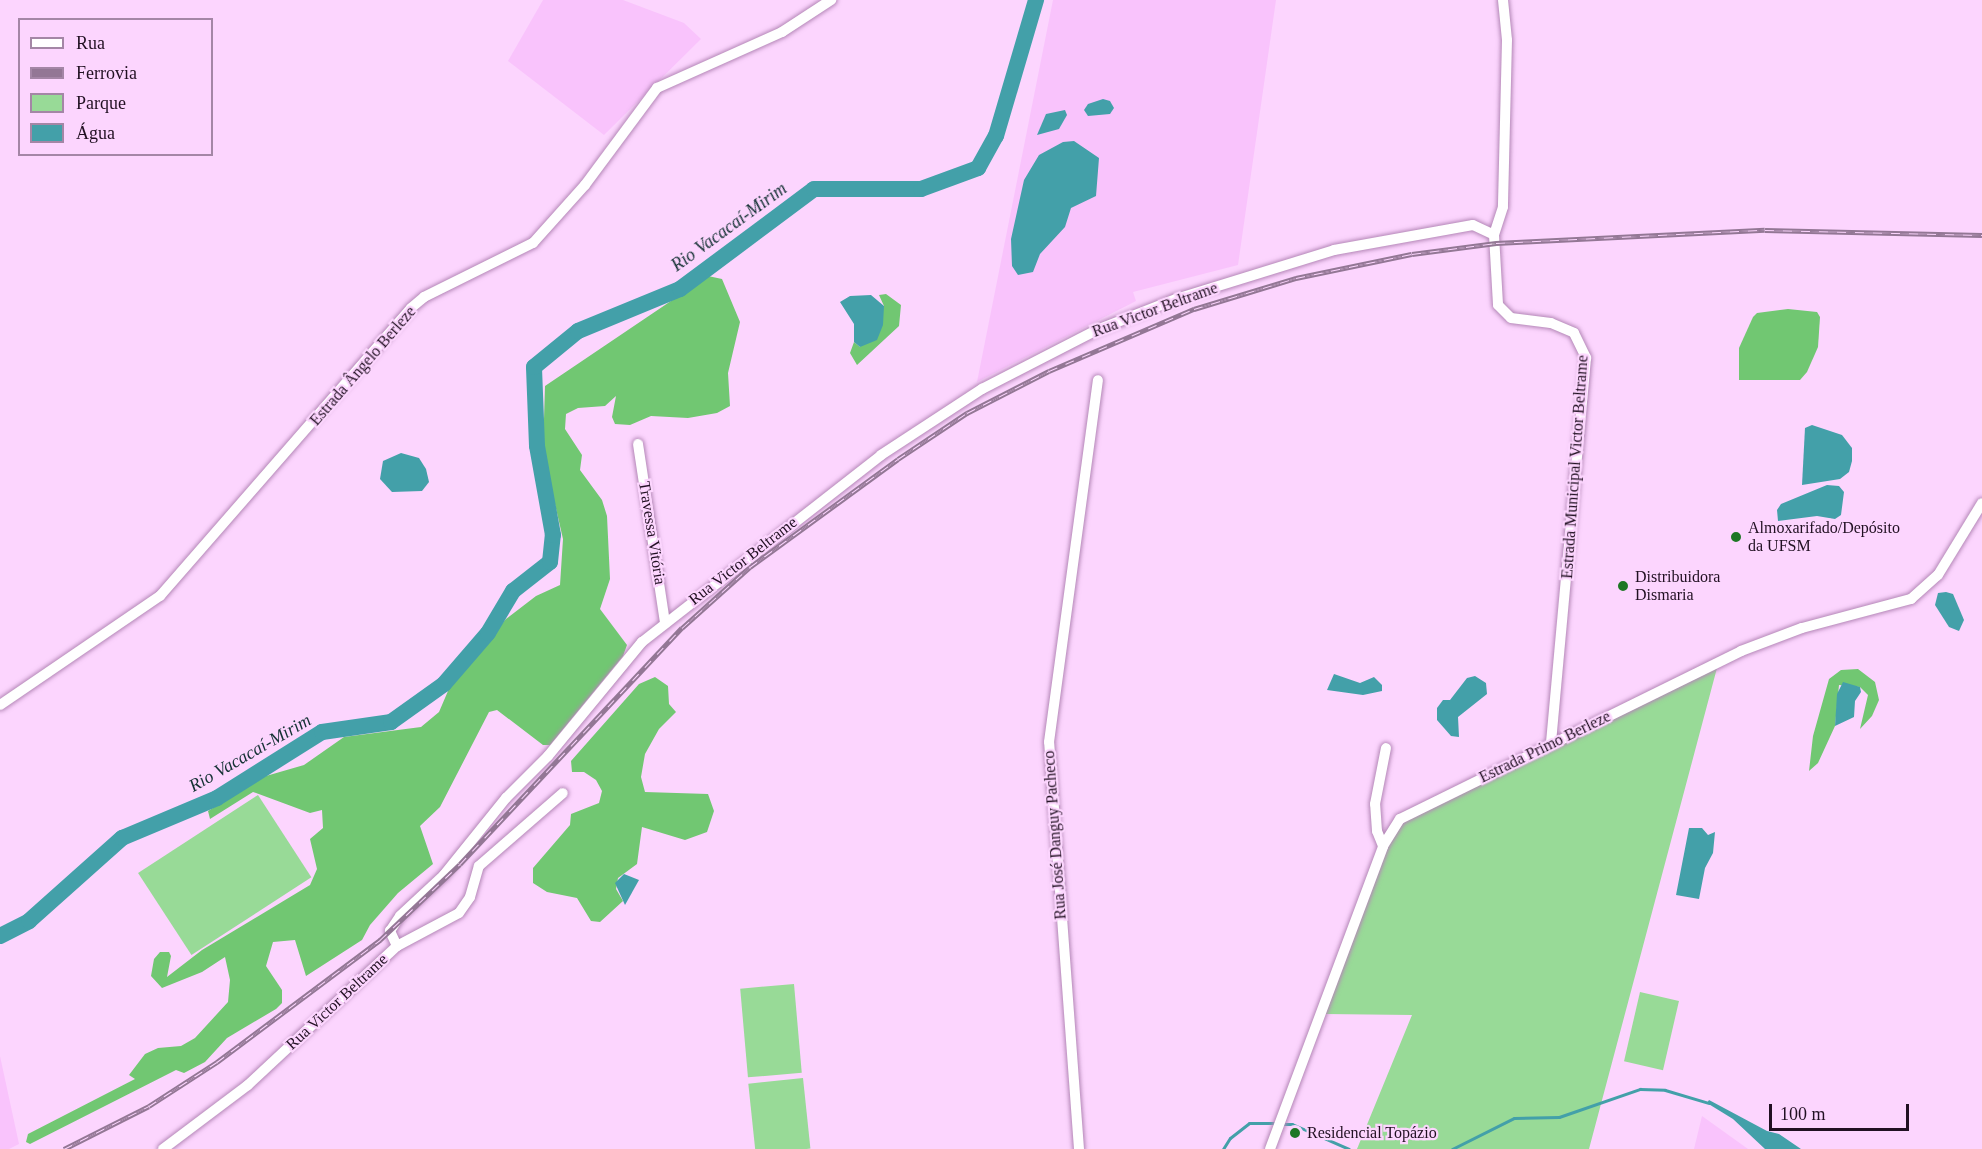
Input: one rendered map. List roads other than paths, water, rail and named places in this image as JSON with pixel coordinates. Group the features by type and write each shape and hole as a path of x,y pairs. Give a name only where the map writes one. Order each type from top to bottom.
{"street":[{"name":"Estrada Ângelo Berleze","path":"0,705 160,596 411,308 424,297 522,252 533,243 585,185 657,88 782,32 831,0"},
{"name":"Estrada Municipal Victor Beltrame","path":"1503,0 1507,40 1503,207 1494,235 1500,310 1511,318 1551,323 1574,333 1586,358 1551,744"},
{"name":"Rua Victor Beltrame","path":"163,1149 207,1120 397,946 390,931 400,916 444,875 495,810 548,756 642,642 881,455 982,389 1060,348 1176,299 1334,250 1473,225 1494,235"},
{"name":"Rua José Danguy Pacheco","path":"1079,1149 1048,760 1098,380"},
{"name":"Travessa Vitória","path":"638,444 665,623"},
{"name":"Estrada Primo Berleze","path":"1270,1149 1383,846 1400,819 1751,647 1802,628 1911,599 1938,576 1982,503"},
{"path":"1383,846 1377,831 1375,804 1386,748"},
{"path":"397,946 459,913 470,897 479,866 563,793"}],"water":[{"path":"1103,99 1110,101 1114,108 1110,114 1088,116 1084,110 1088,104"},
{"path":"1065,110 1067,115 1059,129 1037,135 1046,114"},
{"path":"1074,141 1099,158 1096,196 1071,208 1065,227 1040,254 1033,272 1018,275 1012,266 1011,239 1024,180 1039,155 1063,142"},
{"path":"871,295 884,306 883,325 877,340 860,347 854,342 854,324 840,302 850,296"},
{"path":"1812,425 1842,435 1852,448 1852,461 1849,472 1840,479 1802,485 1805,428"},
{"path":"401,453 419,458 426,469 429,482 422,491 392,492 380,479 383,461"},
{"path":"1827,485 1839,486 1844,492 1841,515 1835,519 1817,516 1778,521 1777,510 1781,504"},
{"path":"1938,593 1953,594 1964,620 1959,631 1949,627 1935,605"},
{"path":"1334,674 1360,683 1374,677 1382,685 1382,691 1363,695 1327,690"},
{"path":"1475,676 1486,683 1487,694 1458,717 1459,737 1451,736 1437,720 1437,708 1443,700 1450,700 1467,678"},
{"path":"1843,682 1860,687 1861,692 1855,701 1854,717 1835,726 1837,694"},
{"path":"1689,828 1702,828 1708,835 1715,832 1713,853 1705,868 1699,899 1676,895"},
{"path":"624,874 639,880 625,905 615,883"},
{"path":"1709,1100 1767,1131 1779,1134 1801,1149 1765,1149 1733,1119 1707,1103"}],"waterway":[{"name":"Rio Vacacaí-Mirim","path":"0,936 29,921 122,838 217,798 322,732 391,722 444,684 488,633 513,591 550,562 553,535 537,446 534,367 578,331 680,289 814,189 921,189 978,168 996,136 1036,0"},
{"path":"1452,1149 1514,1118 1559,1117 1640,1089 1665,1090 1709,1103"},
{"path":"1223,1149 1230,1138 1249,1123 1276,1123"},
{"path":"1283,1124 1292,1124 1349,1149"}],"railway":[{"path":"64,1149 149,1106 217,1062 380,940 460,864 682,628 750,567 898,459 967,413 1049,371 1194,309 1296,278 1412,254 1496,243 1765,230 1982,235"}],"place":[{"name":"Almoxarifado/Depósito da UFSM","path":"1736,537"},
{"name":"Distribuidora Dismaria","path":"1623,586"},
{"name":"Residencial Topázio","path":"1295,1133"}]}
